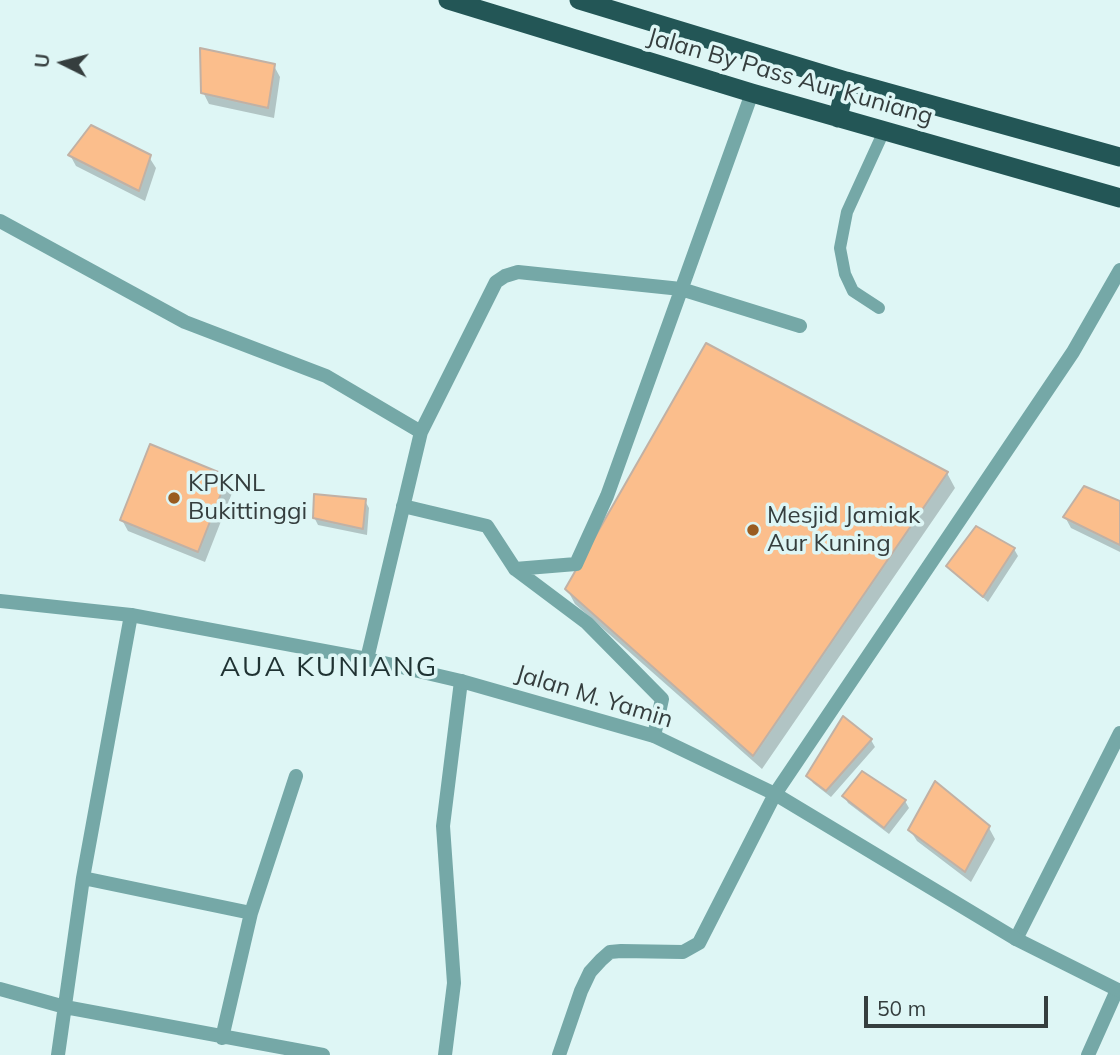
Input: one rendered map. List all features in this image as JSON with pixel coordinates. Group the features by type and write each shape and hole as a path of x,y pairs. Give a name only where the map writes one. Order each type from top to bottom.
{"highway":[{"name":"Jalan By Pass Aur Kuniang","path":"448,0 752,93 1120,198"},
{"name":"Jalan By Pass Aur Kuniang","path":"579,0 846,81 1120,157"},
{"path":"838,118 846,81"}],"street":[{"path":"515,569 576,564 607,496 752,93"},
{"path":"0,221 186,322 326,376 421,432"},
{"path":"559,1055 581,991 590,972 601,960 610,953 621,951 683,952 699,943 775,794 1073,352 1120,270"},
{"path":"367,659 421,432 496,282 505,275 518,272 681,289 800,326"},
{"path":"404,506 487,526 515,569 587,623 662,699 654,736"},
{"name":"Jalan M. Yamin","path":"0,601 131,615 367,659 461,681 654,736 775,794 1016,939 1119,991"},
{"path":"58,1055 83,878 131,615"},
{"path":"445,1055 454,983 443,826 461,681"},
{"path":"1016,939 1120,733"},
{"path":"222,1038 251,913 296,776"},
{"path":"83,878 251,913"},
{"path":"0,989 65,1007 222,1038 251,1049 295,1048 323,1055"},
{"path":"1088,1055 1119,991"}],"lane":[{"path":"879,308 853,291 845,274 840,248 847,212 884,131"}],"building":[{"path":"200,48 275,64 268,108 201,93"},
{"path":"91,125 151,155 139,191 68,155"},
{"name":"Mesjid Jamiak Aur Kuning","path":"706,343 948,472 753,756 565,589"},
{"name":"KPKNL Bukittinggi","path":"150,444 228,476 198,552 120,520"},
{"path":"1084,486 1120,501 1120,545 1063,517"},
{"path":"314,494 366,499 363,529 313,518"},
{"path":"976,526 1015,548 983,597 946,566"},
{"path":"843,716 872,739 826,791 806,776"},
{"path":"862,771 906,800 884,828 842,796"},
{"path":"935,781 990,826 965,872 908,830"}],"place":[{"name":"KPKNL Bukittinggi","path":"174,498"},
{"name":"Mesjid Jamiak Aur Kuning","path":"753,530"}],"district":[{"name":"AUA KUNIANG","path":"329,668"}]}
